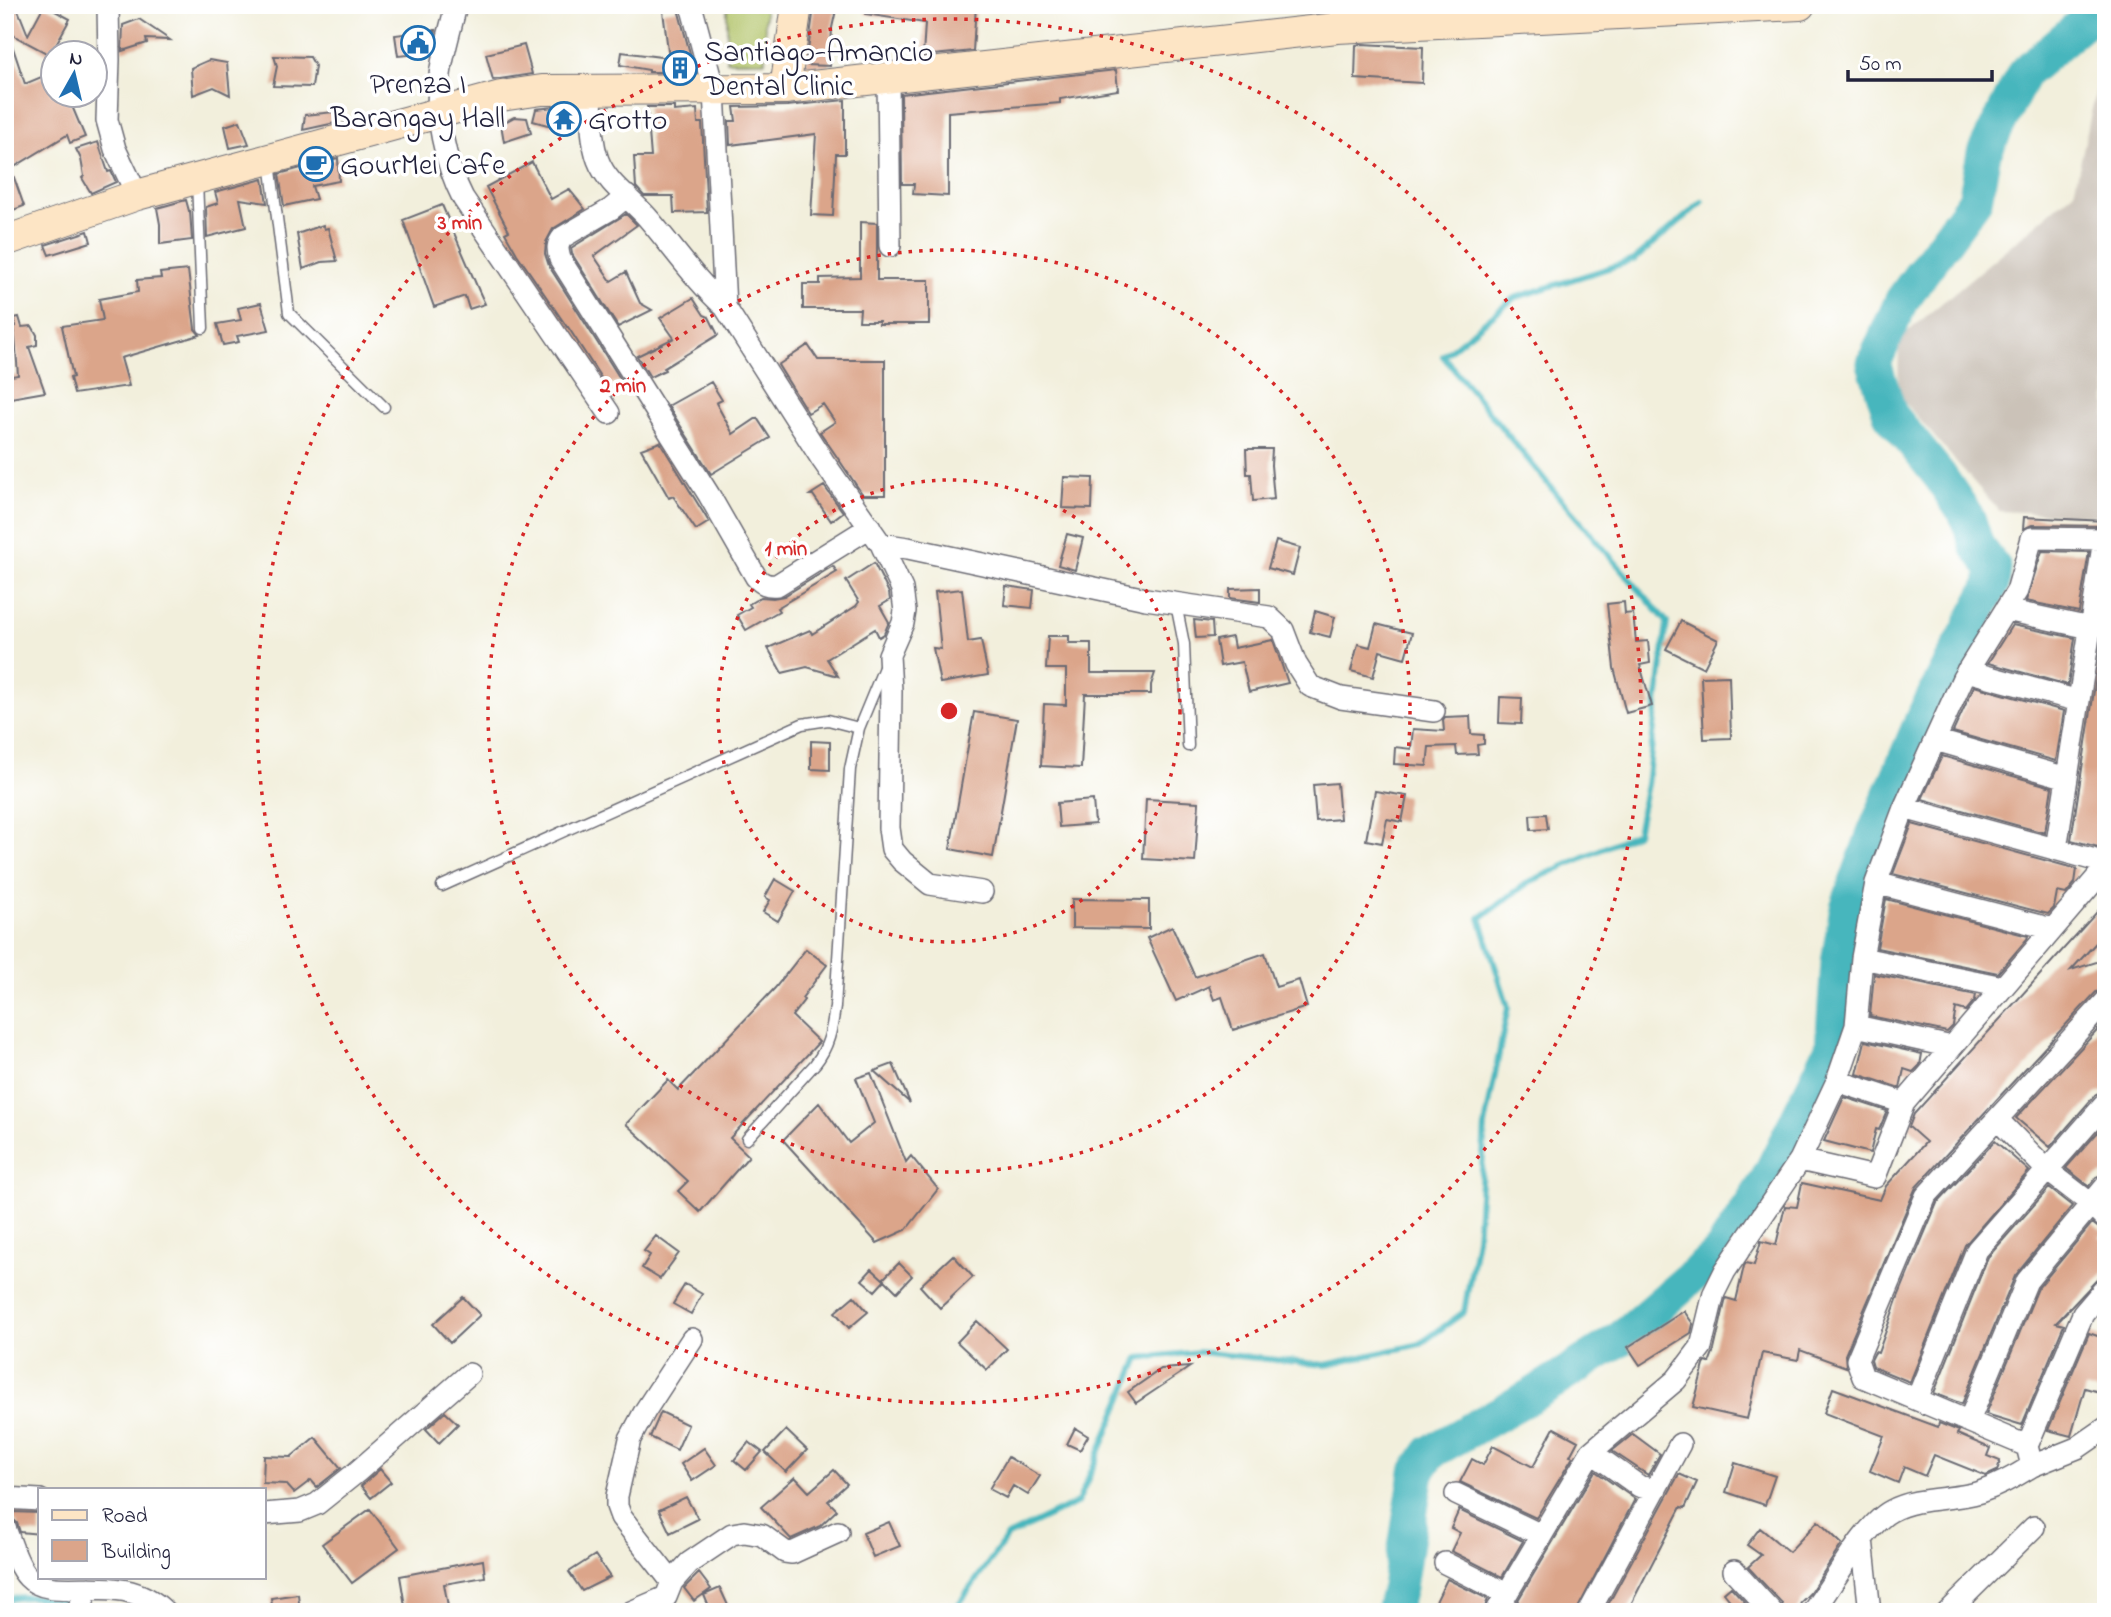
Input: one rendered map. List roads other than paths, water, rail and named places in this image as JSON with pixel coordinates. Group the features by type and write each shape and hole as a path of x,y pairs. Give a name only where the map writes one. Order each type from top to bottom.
{"main road":[{"path":"785,89 797,5"},
{"path":"5,241 137,195 197,178 501,96 542,90 785,89 888,78 1336,17 1396,20 1800,5"}],"street":[{"path":"108,5 107,120 115,149 137,195"},
{"path":"456,5 440,76 439,113 454,182 609,413"},
{"path":"691,5 714,90 725,307"},
{"path":"888,78 890,246"},
{"path":"591,90 593,140 597,159 608,179 652,222 707,290 725,307 823,461 876,536 894,569 905,601 902,624 889,655 892,849 930,884 982,892"},
{"path":"627,196 611,209 564,237 558,243 557,250 762,583 770,586 777,584 876,536 908,548 970,563 1176,604 1269,617 1283,630 1296,664 1310,687 1341,698 1434,711"},
{"path":"1444,1563 1500,1602 1591,1452 1676,1380 1701,1347 1713,1293 1800,1160 1837,1081 1856,1026 1862,958 1876,883 1904,808 1967,671 2017,591 2032,538 2105,539 2056,849"},
{"path":"2006,610 2090,628"},
{"path":"1967,671 2079,701"},
{"path":"1934,740 2067,778"},
{"path":"1800,1160 1875,1177 1904,1103 2106,865 1904,808"},
{"path":"1876,883 2052,929"},
{"path":"1862,958 2003,987"},
{"path":"2106,1001 1926,1196 1857,1360 1863,1377 1969,1421 2030,1456 2077,1448 2106,1428"},
{"path":"1856,1026 1952,1047"},
{"path":"1837,1081 1904,1103"},
{"path":"1917,1399 1977,1250 2106,1102"},
{"path":"1997,1119 2047,1170 2091,1203 2106,1219"},
{"path":"1969,1421 2027,1281 2106,1186"},
{"path":"1812,1612 1862,1539 1890,1512 1928,1499 1978,1493 2009,1480 2030,1456 2083,1314 2102,1300"},
{"path":"671,1582 621,1517 617,1496 630,1439 692,1339"},
{"path":"266,1514 300,1511 317,1504 469,1374"},
{"path":"1589,1612 1680,1444"},
{"path":"1591,1452 1639,1486 1654,1490"},
{"path":"1456,1494 1541,1535"},
{"path":"5,1497 38,1500"},
{"path":"1948,1612 2034,1527"},
{"path":"5,1528 27,1577 41,1586 120,1588 146,1597 165,1612"},
{"path":"631,1612 666,1597 671,1582 689,1563 732,1534 744,1532 762,1535 785,1552 792,1553 838,1532"},
{"path":"1862,1539 1870,1612"},
{"path":"1734,1571 1772,1612"},
{"path":"74,1612 78,1610 89,1588"}],"lane":[{"path":"269,159 289,313 384,407"},
{"path":"197,178 203,328"},
{"path":"1176,604 1184,644 1188,746"},
{"path":"747,1139 815,1064 824,1053 829,1040 835,1007 850,769 859,728 889,655"},
{"path":"442,886 802,724 828,720 859,728"}],"waterway":[{"path":"1393,1612 1417,1472 1431,1452 1534,1394 1620,1339 1720,1252 1766,1182 1832,1048 1838,962 1847,908 1873,836 1923,717 1992,585 1994,568 1977,546 1968,518 1939,475 1890,414 1874,363 1902,300 1975,200 1984,153 2024,73 2104,5"},
{"path":"953,1612 1008,1536 1078,1502 1139,1358 1199,1352 1326,1365 1420,1344 1464,1312 1477,1238 1485,1126 1508,1007 1480,918 1529,882 1637,833 1647,784 1667,622 1558,496 1443,356 1514,298 1634,260 1702,202"},
{"path":"5,1601 43,1598 109,1612"}],"place":[{"name":"Prenza I Barangay Hall","path":"418,43"},
{"name":"Santiago-Amancio Dental Clinic","path":"680,68"},
{"name":"Grotto","path":"564,119"},
{"name":"GourMei Cafe","path":"316,164"}]}
